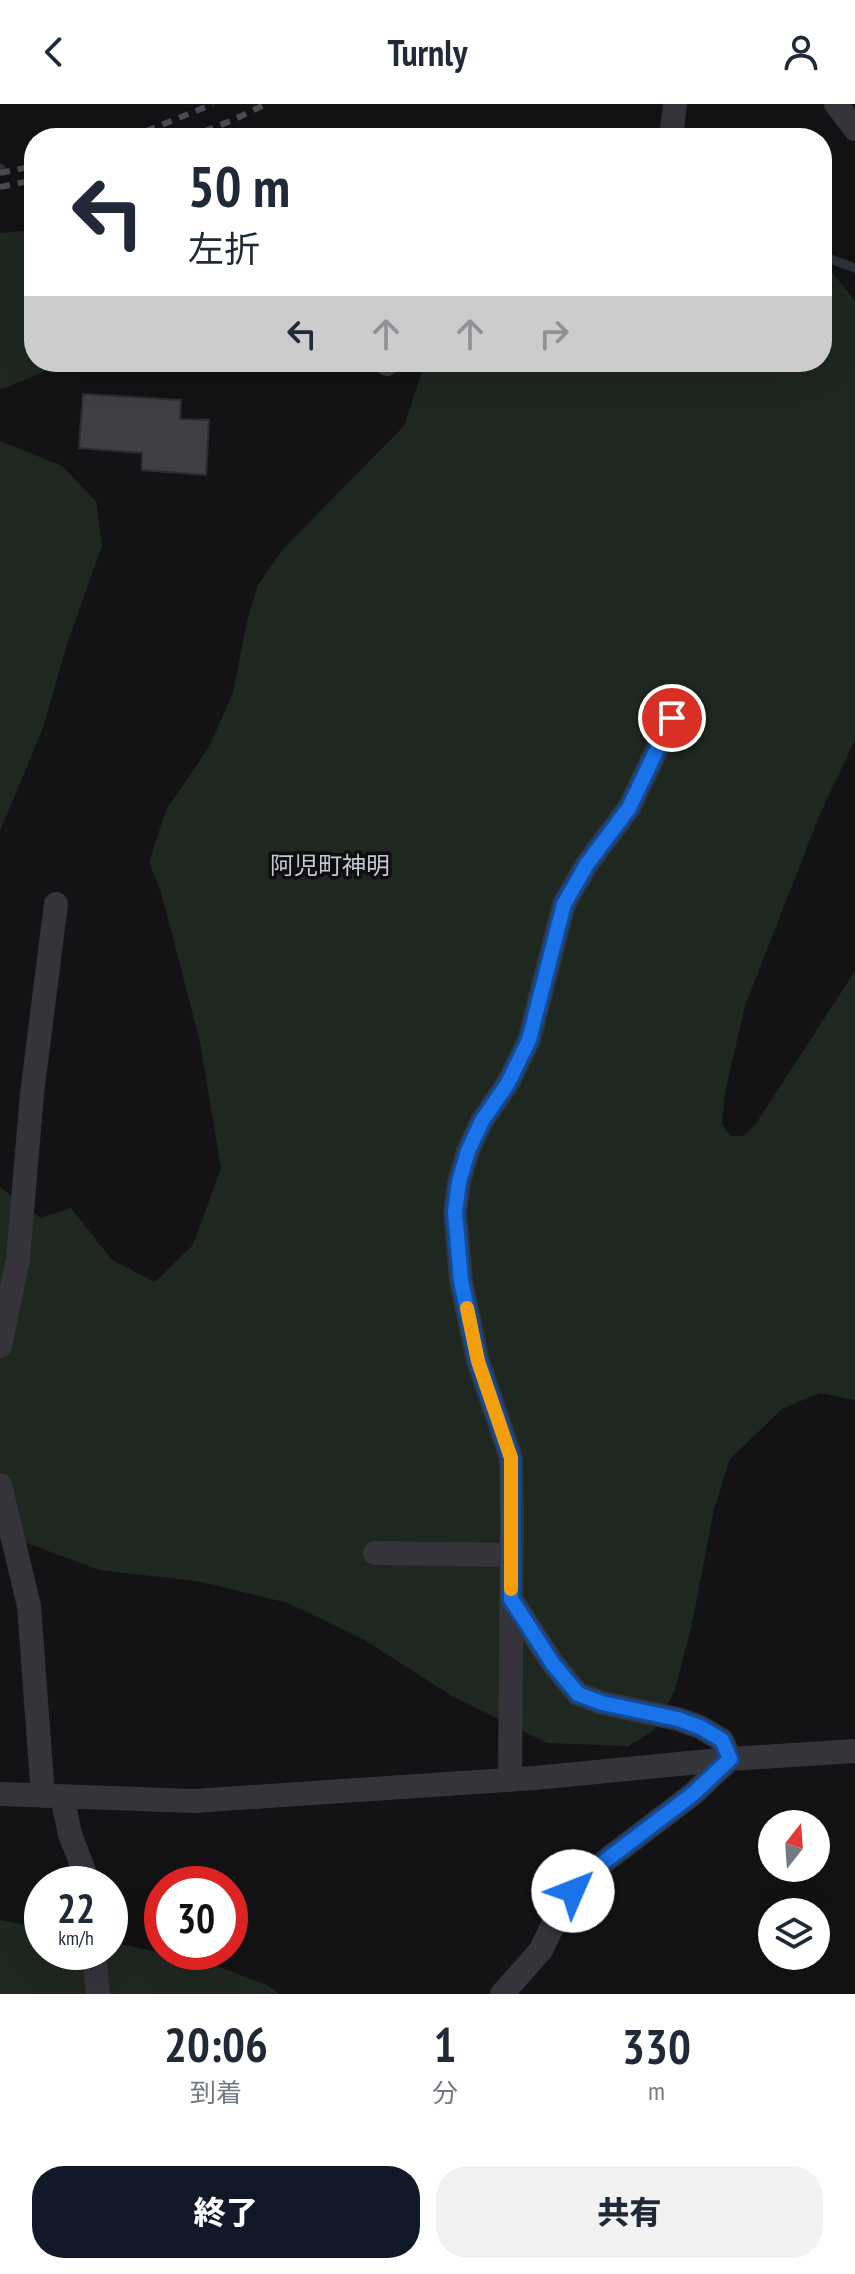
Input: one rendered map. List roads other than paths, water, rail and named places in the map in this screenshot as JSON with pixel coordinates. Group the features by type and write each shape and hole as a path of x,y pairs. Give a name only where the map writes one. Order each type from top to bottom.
{"street":[{"path":"672,128 675,104"},
{"path":"836,104 855,129"},
{"path":"510,1780 511,1458 478,1361 461,1281 455,1212 459,1182 468,1151 482,1121 508,1083 529,1040 564,904 587,864 629,808 672,718"},
{"path":"0,1346 18,1259 32,1094 56,904"},
{"path":"0,1485 29,1606 52,1796 82,1866"},
{"path":"375,1553 512,1555"},
{"path":"511,1599 553,1664 578,1694 602,1703 678,1719 700,1727 722,1740 730,1759"},
{"path":"0,1794 194,1801 510,1780 730,1759 855,1751"},
{"path":"502,1994 541,1950 563,1904 584,1877 693,1794 730,1759"},
{"path":"96,1970 98,1994"}],"waterway":[{"path":"832,260 855,268"}],"railway":[{"path":"154,128 213,104"},
{"path":"213,128 266,104"},
{"path":"0,173 24,168"},
{"path":"0,187 24,182"}],"district":[{"name":"阿児町神明","path":"330,866"}]}
